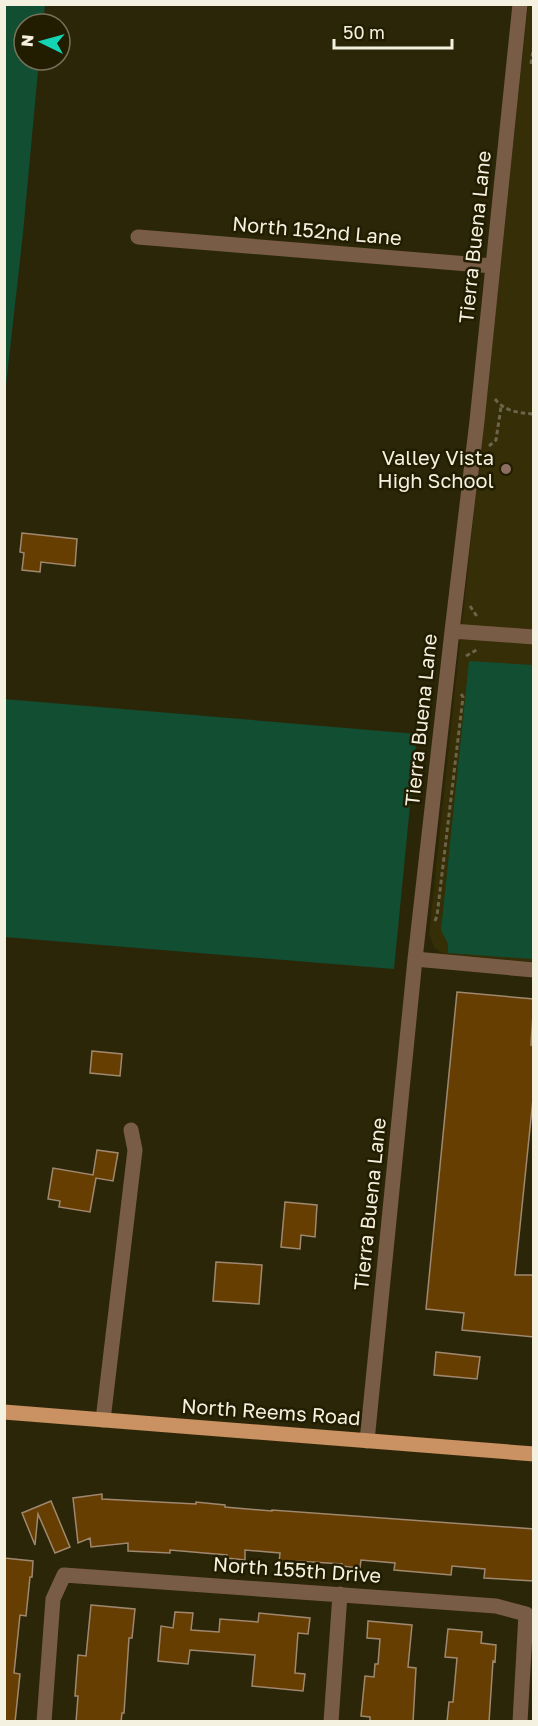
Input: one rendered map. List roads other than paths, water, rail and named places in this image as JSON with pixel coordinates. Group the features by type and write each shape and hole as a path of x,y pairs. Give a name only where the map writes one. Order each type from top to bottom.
{"main road":[{"name":"North Reems Road","path":"4,1413 534,1454"}],"street":[{"name":"Tierra Buena Lane","path":"367,1441 415,959 477,421 520,4"},
{"name":"North 152nd Lane","path":"138,237 493,266"},
{"path":"452,631 480,640 534,637"},
{"path":"415,959 534,970"},
{"path":"103,1420 134,1161 132,1130"},
{"name":"North 155th Drive","path":"44,1722 53,1599 64,1575 496,1606 526,1614 520,1722"},
{"path":"331,1722 340,1594"}],"place":[{"name":"Valley Vista High School","path":"506,469"}]}
